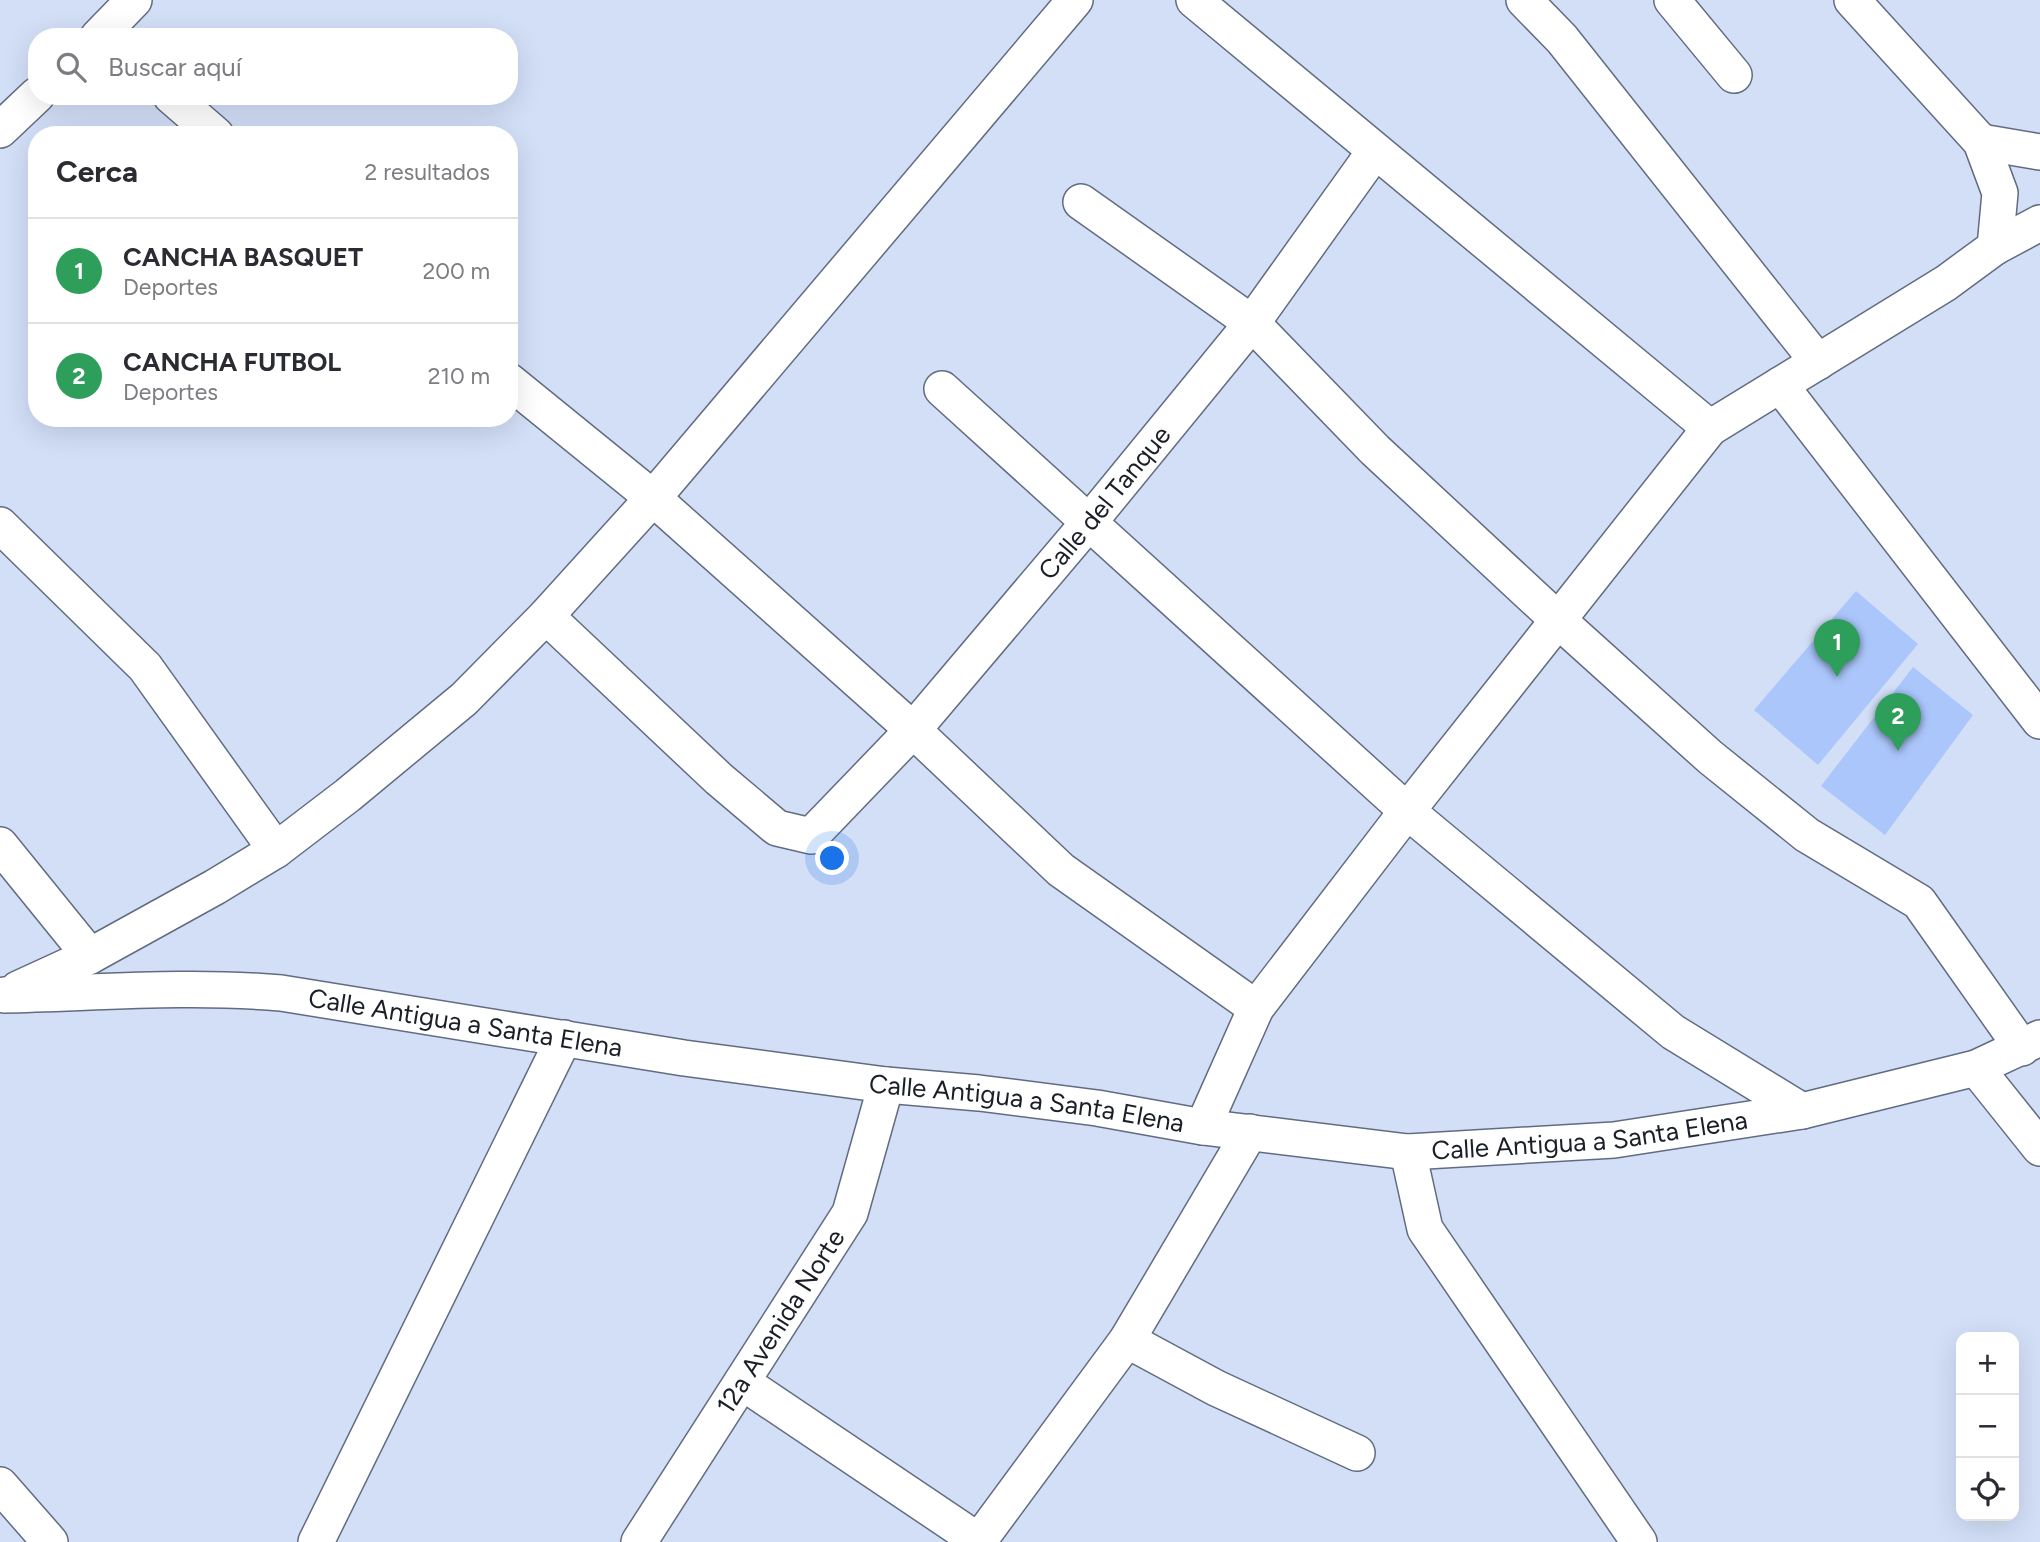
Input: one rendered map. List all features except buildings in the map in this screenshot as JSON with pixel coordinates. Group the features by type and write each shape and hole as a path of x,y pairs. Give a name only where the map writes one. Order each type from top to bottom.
{"street":[{"path":"108,28 134,0"},
{"path":"2,996 90,956 276,850 348,795 464,699 546,616 653,498 1075,0"},
{"path":"1194,0 1710,428"},
{"path":"1524,0 1562,39 1818,362"},
{"path":"1672,0 1734,75"},
{"path":"1852,0 1981,142 2000,193 1996,247"},
{"path":"0,130 28,104"},
{"path":"181,105 206,126"},
{"path":"1981,142 2040,152"},
{"name":"Calle del Tanque","path":"546,616 719,779 777,828 811,836 913,730 1090,521 1252,323 1375,151"},
{"path":"1081,202 1252,323 1375,450 1710,757 1807,835 1919,902 2031,1043"},
{"path":"1203,1127 1256,1008 1407,811 1710,428 1946,283 1996,247 2040,223"},
{"path":"1780,386 2040,721"},
{"path":"518,388 653,498 913,730 1061,870 1256,1008"},
{"path":"942,389 1407,811 1672,1032 1802,1111"},
{"path":"0,525 145,667 276,850"},
{"path":"0,845 90,956"},
{"name":"Calle Antigua a Santa Elena","path":"2,996 251,990 281,993 684,1058 886,1085 1097,1108 1203,1127 1408,1152 1614,1140 1802,1111 1976,1068 2031,1043"},
{"path":"316,1542 564,1038"},
{"path":"1976,1068 2040,1147"},
{"name":"12a Avenida Norte","path":"639,1542 850,1213 886,1085"},
{"path":"742,1382 979,1542 1127,1340 1250,1132"},
{"path":"1408,1152 1425,1229 1639,1542"},
{"path":"1127,1340 1216,1388 1357,1454"},
{"path":"0,1485 50,1542"}],"shaded area":[{"path":"1856,591 1918,644 1818,765 1754,710"},
{"path":"1913,667 1973,715 1885,835 1821,786"}],"place":[{"name":"CANCHA BASQUET","path":"1837,677"},
{"name":"CANCHA FUTBOL","path":"1898,751"}]}
